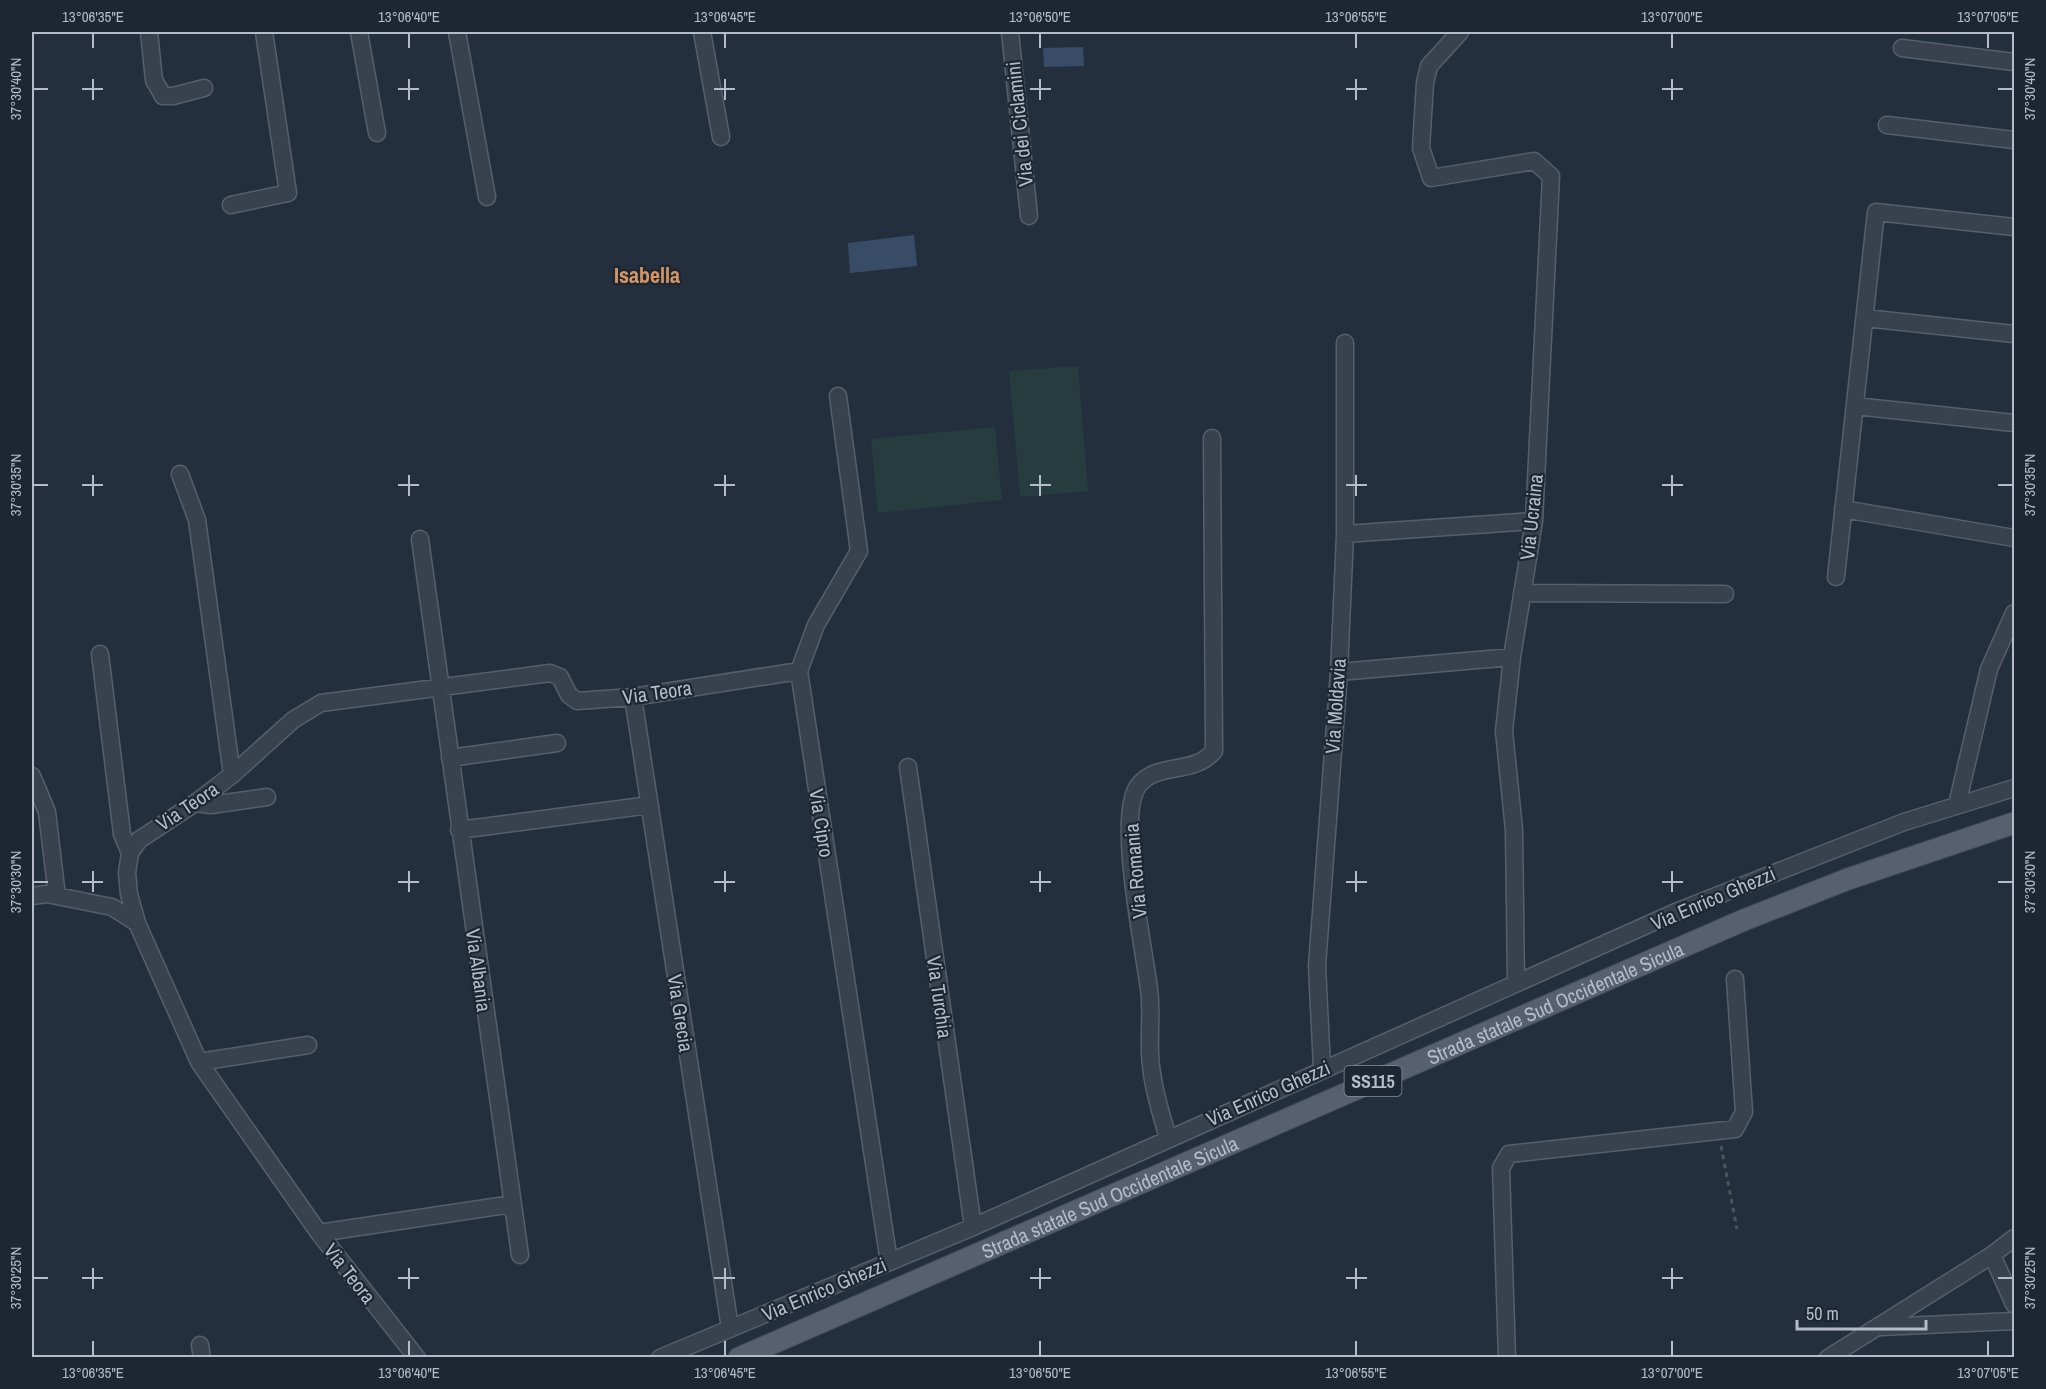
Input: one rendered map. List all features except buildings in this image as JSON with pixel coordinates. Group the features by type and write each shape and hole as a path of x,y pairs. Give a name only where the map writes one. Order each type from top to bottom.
{"main road":[{"name":"Strada statale Sud Occidentale Sicula","path":"739,1358 1744,920 1848,879 2014,823"}],"street":[{"path":"149,32 154,81 163,96 173,96 204,88"},
{"path":"231,205 288,193 264,32"},
{"path":"359,32 377,133"},
{"path":"457,32 487,197"},
{"path":"702,32 721,137"},
{"name":"Via dei Ciclamini","path":"1010,32 1029,216"},
{"name":"Via Ucraina","path":"1460,32 1429,66 1427,75 1421,116 1421,148 1431,178 1534,161 1551,176 1534,521 1512,657 1504,731 1514,830 1516,983"},
{"path":"1902,48 2014,62"},
{"path":"1887,125 2014,140"},
{"path":"1836,577 1876,212 2014,227"},
{"path":"1865,318 2014,334"},
{"name":"Via Moldavia","path":"1322,1068 1317,966 1339,672 1345,534 1346,343"},
{"name":"Via Cipro","path":"838,396 859,551 816,626 799,671 889,1262"},
{"path":"1855,406 2014,423"},
{"name":"Via Romania","path":"1168,1138 1155,1093 1150,1054 1150,993 1131,855 1130,814 1138,786 1150,776 1206,761 1214,751 1212,438"},
{"path":"180,474 197,520 232,775"},
{"path":"1844,509 2014,538"},
{"path":"1345,534 1534,521"},
{"name":"Via Albania","path":"420,539 520,1255"},
{"path":"1522,593 1725,594"},
{"path":"1957,805 1989,669 2014,613"},
{"path":"100,654 123,834 130,853"},
{"path":"1339,672 1512,657"},
{"name":"Via Teora","path":"417,1358 318,1233 199,1062 137,923 129,894 130,853 139,840 195,803 232,775 293,720 321,703 550,673 560,676 569,695 577,701 633,697 799,671"},
{"name":"Via Grecia","path":"633,697 730,1328"},
{"path":"450,758 557,743"},
{"name":"Via Turchia","path":"908,767 972,1227"},
{"path":"32,776 47,812 57,896"},
{"name":"Via Enrico Ghezzi","path":"660,1358 972,1227 1322,1068 1678,911 1904,822 2014,788"},
{"path":"195,803 211,805 267,797"},
{"path":"459,830 650,805"},
{"path":"32,896 57,896 112,908 137,923"},
{"path":"1507,1358 1501,1168 1509,1154 1735,1129 1744,1112 1735,979"},
{"path":"199,1062 308,1045"},
{"path":"318,1233 512,1204"},
{"path":"1828,1358 1992,1255 2014,1238"},
{"path":"1992,1255 2014,1304"},
{"path":"1879,1327 2014,1321"}],"path":[{"path":"1718,1130 1737,1229"}],"green space":[{"path":"1078,366 1088,491 1020,497 1009,371"},
{"path":"995,427 1002,500 878,513 871,439"}],"water":[{"path":"1083,47 1084,66 1044,67 1043,48"},
{"path":"914,235 917,266 850,273 848,243"}],"district":[{"name":"Isabella","path":"647,275"}]}
